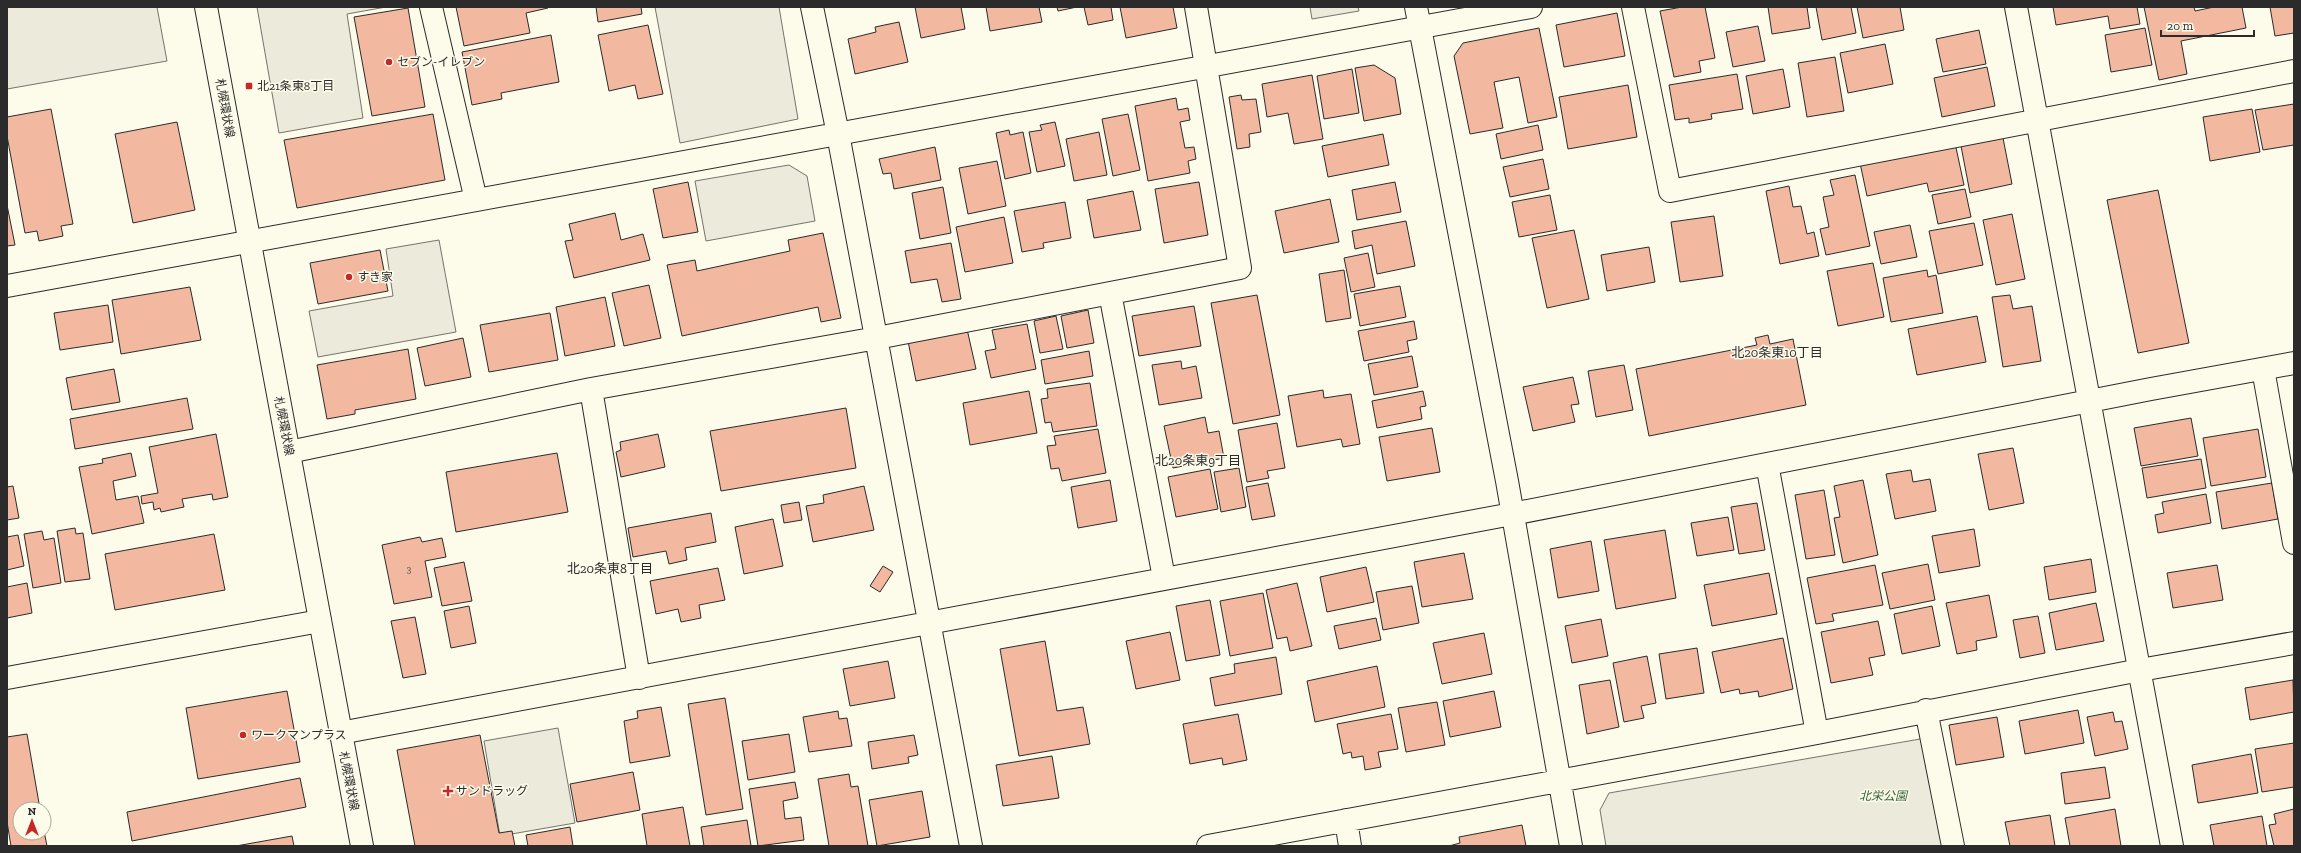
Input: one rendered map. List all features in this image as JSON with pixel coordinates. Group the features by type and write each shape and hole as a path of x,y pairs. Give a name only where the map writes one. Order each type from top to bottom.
{"street":[{"name":"札幌環状線","path":"206,7 362,846"},
{"path":"431,7 476,200"},
{"path":"812,7 877,338 971,846"},
{"path":"289,452 592,390 877,338 1240,268 1196,7"},
{"path":"7,286 1206,66 1418,17 1531,7"},
{"path":"1633,7 1670,191 2294,70"},
{"path":"2016,7 2172,846"},
{"path":"1418,17 1512,514 1571,846"},
{"path":"1110,293 1164,578"},
{"path":"340,733 1512,514 2294,364"},
{"path":"2263,369 2294,543"},
{"path":"592,390 639,678"},
{"path":"1767,464 1817,733"},
{"path":"7,678 320,621"},
{"path":"1208,846 1817,733 1926,710 2294,643"},
{"path":"1926,710 1953,846"},
{"path":"1346,820 1350,846"}],"green space":[{"name":"北栄公園","path":"1926,738 1944,846 1606,846 1600,810 1609,793"}],"shaded area":[{"path":"7,7 157,7 167,61 7,89"},
{"path":"257,7 386,7 347,14 363,118 279,133"},
{"path":"655,7 779,7 798,119 680,143"},
{"path":"1310,7 1358,7 1359,11 1312,19"},
{"path":"789,165 807,176 815,221 706,241 695,181"},
{"path":"439,240 456,332 318,357 309,311 393,296 386,249"},
{"path":"558,728 575,823 500,836 484,741"}],"building":[{"path":"456,7 548,8 526,13 530,33 464,46"},
{"path":"596,7 641,7 642,14 598,22"},
{"path":"915,7 961,7 965,29 921,38"},
{"path":"986,7 1039,7 1042,22 990,31"},
{"path":"1057,7 1077,7 1058,11"},
{"path":"1084,7 1111,7 1113,20 1088,25"},
{"path":"1120,7 1173,7 1177,28 1126,38"},
{"path":"1682,7 1705,7 1715,58 1699,61 1701,72 1674,77 1660,11"},
{"path":"1768,7 1807,7 1810,28 1772,34"},
{"path":"1816,7 1851,7 1856,33 1822,40"},
{"path":"1857,7 1900,7 1904,30 1863,38"},
{"path":"2053,7 2137,7 2140,24 2110,29 2108,16 2056,25"},
{"path":"2144,7 2194,7 2195,11 2214,7 2242,7 2246,28 2181,41 2187,74 2159,80"},
{"path":"2270,7 2294,7 2294,33 2275,36"},
{"name":"セブン-イレブン","path":"408,8 425,107 372,116 354,17"},
{"path":"1617,13 1625,56 1564,67 1556,25"},
{"path":"899,22 908,62 855,74 848,39 876,32 875,27"},
{"path":"648,25 663,94 638,99 635,85 609,91 598,35"},
{"path":"1758,26 1765,61 1733,67 1726,32"},
{"path":"1539,28 1557,117 1528,123 1519,77 1494,82 1503,128 1470,134 1454,56 1463,43"},
{"path":"2145,28 2152,65 2111,72 2105,35"},
{"path":"1979,30 1986,64 1943,72 1936,39"},
{"path":"551,35 559,82 501,93 502,99 472,105 462,52"},
{"path":"1885,44 1893,84 1848,93 1840,53"},
{"path":"1835,57 1844,111 1807,117 1798,63"},
{"path":"1374,65 1395,78 1401,114 1364,121 1355,68"},
{"path":"1987,67 1995,106 1942,117 1934,78"},
{"path":"1352,69 1359,113 1324,119 1317,76"},
{"path":"1783,69 1790,107 1753,114 1746,76"},
{"path":"1737,74 1743,109 1711,114 1712,119 1689,123 1689,118 1675,120 1669,85"},
{"path":"1312,75 1323,139 1294,144 1288,113 1267,117 1262,84"},
{"path":"1628,85 1637,137 1568,149 1559,97"},
{"path":"1241,95 1242,100 1256,99 1261,132 1249,134 1250,147 1237,149 1229,97"},
{"path":"1176,98 1178,110 1188,108 1190,120 1180,122 1185,148 1194,147 1196,159 1188,161 1190,173 1148,181 1135,106"},
{"path":"2294,104 2294,145 2263,150 2255,110"},
{"path":"51,109 73,224 61,226 63,236 39,241 37,231 25,233 7,136 7,117"},
{"path":"2252,109 2260,152 2210,161 2203,117"},
{"path":"433,114 445,180 297,208 284,140"},
{"path":"1128,114 1140,170 1113,176 1102,119"},
{"path":"177,122 195,210 133,223 115,134"},
{"path":"1055,122 1065,166 1037,172 1029,132 1042,130 1040,125"},
{"path":"1538,125 1543,150 1501,159 1496,134"},
{"path":"1009,130 1010,135 1023,132 1031,173 1005,179 996,133"},
{"path":"1099,132 1107,175 1074,181 1066,139"},
{"path":"1383,134 1389,165 1328,177 1322,146"},
{"path":"2003,138 2012,184 1970,193 1961,146"},
{"path":"1955,143 1964,185 1929,192 1927,183 1867,196 1860,163"},
{"path":"935,147 941,180 894,189 891,173 883,174 879,159"},
{"path":"1543,159 1549,189 1510,197 1503,167"},
{"path":"997,161 1006,206 968,214 959,168"},
{"path":"1855,175 1870,246 1826,255 1820,229 1829,227 1823,197 1834,195 1830,180"},
{"path":"688,182 698,232 663,238 653,189"},
{"path":"1199,182 1208,235 1164,243 1155,189"},
{"path":"1395,182 1401,212 1357,220 1352,190"},
{"path":"1789,186 1793,207 1801,206 1807,234 1814,232 1819,256 1780,264 1766,191"},
{"path":"943,187 951,233 920,239 912,193"},
{"path":"1965,189 1971,217 1938,224 1932,195"},
{"path":"2158,190 2189,343 2138,353 2107,200"},
{"path":"1133,191 1141,230 1094,238 1087,200"},
{"path":"1550,195 1557,230 1519,237 1512,202"},
{"path":"1330,199 1339,242 1284,253 1275,211"},
{"path":"1065,202 1071,238 1043,243 1044,248 1022,252 1014,211"},
{"path":"7,205 15,245 7,246"},
{"path":"615,213 621,240 643,234 650,260 574,278 565,241 573,240 569,224"},
{"path":"2012,214 2025,279 1996,285 1983,220"},
{"path":"1714,216 1723,276 1680,282 1671,222"},
{"path":"1004,217 1013,263 965,272 956,227"},
{"path":"1406,221 1415,266 1377,274 1372,245 1355,249 1352,231"},
{"path":"1974,223 1983,265 1938,274 1929,231"},
{"path":"1910,225 1917,257 1881,264 1874,232"},
{"path":"1574,230 1589,299 1547,308 1532,238"},
{"path":"823,233 841,318 821,322 818,307 682,336 667,265 695,260 697,271 790,251 788,240"},
{"path":"951,243 961,299 942,302 937,279 911,283 905,251"},
{"path":"1649,247 1655,282 1607,291 1601,255"},
{"name":"すき家","path":"380,250 388,291 318,304 310,263"},
{"path":"1368,253 1375,287 1351,292 1344,258"},
{"path":"1873,263 1884,317 1838,326 1827,271"},
{"path":"1344,270 1351,318 1326,322 1319,274"},
{"path":"1927,270 1928,277 1936,275 1943,313 1891,322 1883,278"},
{"path":"649,285 661,338 624,346 612,293"},
{"path":"1400,286 1406,317 1360,326 1354,294"},
{"path":"190,287 201,340 121,354 112,300"},
{"path":"1257,295 1280,415 1233,424 1211,303"},
{"path":"2010,295 2013,309 2032,306 2041,361 2003,367 1992,297"},
{"path":"605,297 615,346 565,356 556,307"},
{"path":"108,305 113,342 60,350 54,313"},
{"path":"1194,306 1201,346 1139,356 1132,316"},
{"path":"1088,310 1094,343 1067,348 1061,316"},
{"path":"550,313 558,360 489,372 480,325"},
{"path":"1056,316 1063,349 1040,353 1034,321"},
{"path":"1977,316 1986,362 1917,375 1908,329"},
{"path":"1414,321 1417,339 1407,341 1409,352 1364,361 1358,331"},
{"path":"1027,324 1036,369 991,378 985,351 996,349 992,330"},
{"path":"967,329 976,369 916,381 908,341"},
{"path":"1768,335 1770,344 1793,339 1806,405 1649,436 1636,369 1757,345 1755,338"},
{"path":"463,338 471,377 425,386 417,348"},
{"path":"408,349 416,399 355,410 355,414 327,419 317,365"},
{"path":"1089,351 1093,376 1045,384 1041,360"},
{"path":"1412,356 1418,387 1374,395 1368,364"},
{"path":"1181,361 1182,369 1196,366 1202,398 1159,405 1152,365"},
{"path":"1624,365 1633,410 1596,417 1588,371"},
{"path":"114,369 120,402 72,410 66,378"},
{"path":"1573,377 1579,404 1571,405 1575,422 1533,431 1523,387"},
{"path":"1090,383 1097,426 1053,432 1051,422 1045,423 1041,399 1048,398 1047,389"},
{"path":"1323,390 1324,398 1351,394 1360,444 1343,447 1341,439 1297,447 1288,396"},
{"path":"1029,391 1037,433 970,445 963,403"},
{"path":"1423,391 1426,406 1420,407 1422,419 1377,428 1372,401"},
{"path":"187,398 193,429 75,449 70,419"},
{"path":"846,408 856,468 721,491 710,431"},
{"path":"1205,417 1208,433 1219,431 1224,458 1173,468 1164,426"},
{"path":"2191,418 2198,456 2141,466 2134,428"},
{"path":"1277,423 1285,468 1267,471 1269,478 1247,482 1238,430"},
{"path":"1432,428 1440,472 1387,481 1379,437"},
{"path":"1098,429 1106,473 1062,481 1059,468 1051,469 1047,446 1056,445 1054,436"},
{"path":"2258,429 2266,477 2211,486 2203,438"},
{"path":"216,434 228,497 213,500 212,494 182,499 184,507 161,512 160,508 154,510 153,502 142,504 141,496 158,493 149,447"},
{"path":"658,434 665,467 621,477 616,452 621,450 620,442"},
{"path":"2013,448 2024,503 1989,510 1978,454"},
{"path":"131,453 136,476 113,481 116,500 138,496 144,523 92,534 79,467 103,463 102,459"},
{"path":"557,453 568,512 456,532 446,472"},
{"path":"2201,459 2206,488 2147,498 2142,468"},
{"path":"1239,468 1246,507 1221,512 1214,472"},
{"path":"1210,469 1218,509 1176,517 1168,477"},
{"path":"1911,470 1913,482 1930,479 1936,511 1895,519 1886,474"},
{"path":"1110,480 1117,521 1078,528 1071,487"},
{"path":"1863,480 1878,555 1843,563 1834,518 1840,517 1834,486"},
{"path":"1268,483 1275,516 1252,520 1246,487"},
{"path":"2272,483 2278,519 2222,529 2216,492"},
{"path":"13,486 19,518 7,520 7,487"},
{"path":"864,486 874,530 813,542 806,506 824,503 823,495"},
{"path":"1824,490 1835,555 1806,559 1795,495"},
{"path":"2206,494 2211,523 2158,533 2155,515 2164,513 2162,502"},
{"path":"799,502 802,520 784,523 781,505"},
{"path":"1757,503 1765,550 1739,554 1731,507"},
{"path":"711,513 716,542 685,548 687,560 669,564 666,551 633,557 628,528"},
{"path":"1728,517 1734,550 1697,556 1691,523"},
{"path":"773,519 783,566 744,574 735,527"},
{"path":"75,528 76,534 83,533 90,579 65,582 57,531"},
{"path":"1974,529 1980,566 1939,573 1932,536"},
{"path":"1665,530 1676,598 1616,609 1604,540"},
{"path":"42,531 44,540 54,538 61,583 33,588 24,534"},
{"path":"214,534 225,590 115,610 105,554"},
{"path":"18,535 24,566 7,570 7,537"},
{"path":"420,537 422,542 442,538 446,557 425,561 432,597 394,604 382,545"},
{"path":"1591,541 1599,591 1558,598 1550,549"},
{"path":"1464,553 1473,599 1422,607 1414,562"},
{"path":"2091,559 2096,592 2049,600 2044,567"},
{"path":"464,562 472,601 442,606 434,568"},
{"path":"1928,564 1935,600 1890,609 1882,573"},
{"path":"1875,565 1883,605 1832,614 1834,621 1816,624 1807,578"},
{"path":"2217,565 2223,600 2173,608 2167,573"},
{"path":"883,566 893,572 880,592 870,586"},
{"path":"1366,567 1374,602 1327,612 1320,577"},
{"path":"718,568 725,600 699,605 701,618 681,622 678,609 656,614 650,581"},
{"path":"1769,573 1777,614 1712,626 1704,585"},
{"path":"27,583 32,613 7,618 7,587"},
{"path":"1297,583 1312,646 1290,651 1287,637 1277,639 1266,590"},
{"path":"1412,586 1419,623 1383,630 1376,592"},
{"path":"1263,593 1273,648 1230,656 1220,601"},
{"path":"1989,595 1997,637 1976,641 1977,650 1957,654 1946,603"},
{"path":"1210,600 1220,655 1186,661 1176,606"},
{"path":"2096,603 2104,641 2056,650 2049,613"},
{"path":"469,606 476,643 451,648 444,611"},
{"path":"1932,606 1940,646 1902,654 1894,614"},
{"path":"2038,616 2045,653 2020,658 2013,620"},
{"path":"415,617 426,674 403,678 391,621"},
{"path":"1376,618 1381,640 1339,649 1334,626"},
{"path":"1601,619 1608,656 1572,663 1565,626"},
{"path":"1878,621 1885,655 1869,658 1873,675 1831,683 1821,632"},
{"path":"1170,632 1180,680 1136,689 1126,641"},
{"path":"1484,633 1492,674 1442,684 1433,643"},
{"path":"1783,638 1793,689 1759,697 1758,691 1740,694 1739,689 1721,693 1712,652"},
{"path":"1045,641 1057,711 1083,707 1090,744 1019,756 1000,649"},
{"path":"1697,648 1704,693 1666,699 1659,654"},
{"path":"1647,656 1656,703 1641,706 1644,718 1624,722 1613,663"},
{"path":"1276,657 1282,694 1215,706 1210,678 1235,673 1234,664"},
{"path":"888,661 895,698 850,706 843,669"},
{"path":"1377,666 1385,707 1315,722 1307,681"},
{"path":"1610,680 1619,727 1587,734 1579,685"},
{"path":"2293,680 2294,712 2250,720 2245,688"},
{"name":"ワークマンプラス","path":"287,691 300,762 198,779 186,708"},
{"path":"1494,691 1501,727 1450,737 1443,701"},
{"path":"725,698 743,809 706,815 688,704"},
{"path":"1437,702 1445,745 1406,752 1398,708"},
{"path":"661,707 670,756 630,763 624,721 638,718 637,711"},
{"path":"2078,710 2084,743 2025,754 2019,721"},
{"path":"838,711 839,719 847,718 852,746 809,752 803,717"},
{"path":"2113,712 2115,722 2122,721 2128,749 2095,756 2087,717"},
{"path":"1238,714 1247,760 1223,765 1222,758 1190,764 1183,724"},
{"path":"1391,714 1398,749 1378,752 1381,767 1365,770 1363,756 1352,758 1351,752 1343,754 1337,724"},
{"path":"1997,717 2004,757 1956,765 1949,725"},
{"path":"27,734 39,801 12,801 12,841 46,841 47,846 11,846 7,822 7,737"},
{"path":"789,734 795,772 748,780 742,741"},
{"name":"サンドラッグ","path":"480,735 499,833 512,831 515,846 415,846 397,750"},
{"path":"914,735 918,755 908,757 909,763 872,769 868,742"},
{"path":"2294,743 2294,787 2262,792 2255,749"},
{"path":"2251,754 2258,793 2198,803 2192,765"},
{"path":"1052,756 1059,798 1003,806 996,765"},
{"path":"2105,767 2110,798 2065,804 2061,773"},
{"path":"633,772 640,810 577,822 570,784"},
{"path":"849,774 851,787 858,786 868,846 829,846 818,779"},
{"path":"300,778 306,807 132,841 127,812"},
{"path":"795,782 798,798 783,801 785,819 801,817 804,840 758,846 749,789"},
{"path":"922,791 930,837 877,846 869,800"},
{"path":"683,807 690,846 647,846 642,814"},
{"path":"2115,809 2121,846 2070,846 2065,818"},
{"path":"2294,809 2294,846 2274,846 2269,825 2276,824 2274,814"},
{"path":"2050,815 2055,846 2010,846 2005,822"},
{"path":"2262,816 2267,846 2214,846 2210,825"},
{"path":"747,820 751,846 704,846 701,827"},
{"path":"1522,825 1526,846 1449,846 1460,843 1459,837"},
{"path":"570,827 573,846 528,846 526,835"},
{"path":"292,836 294,846 236,846"}],"place":[{"name":"セブン-イレブン","path":"389,62"},
{"name":"北21条東8丁目","path":"249,86"},
{"name":"すき家","path":"349,277"},
{"name":"ワークマンプラス","path":"243,735"},
{"name":"サンドラッグ","path":"448,791"}],"district":[{"name":"北20条東10丁目","path":"1777,352"},
{"name":"北20条東9丁目","path":"1198,460"},
{"name":"北20条東8丁目","path":"610,568"}]}
